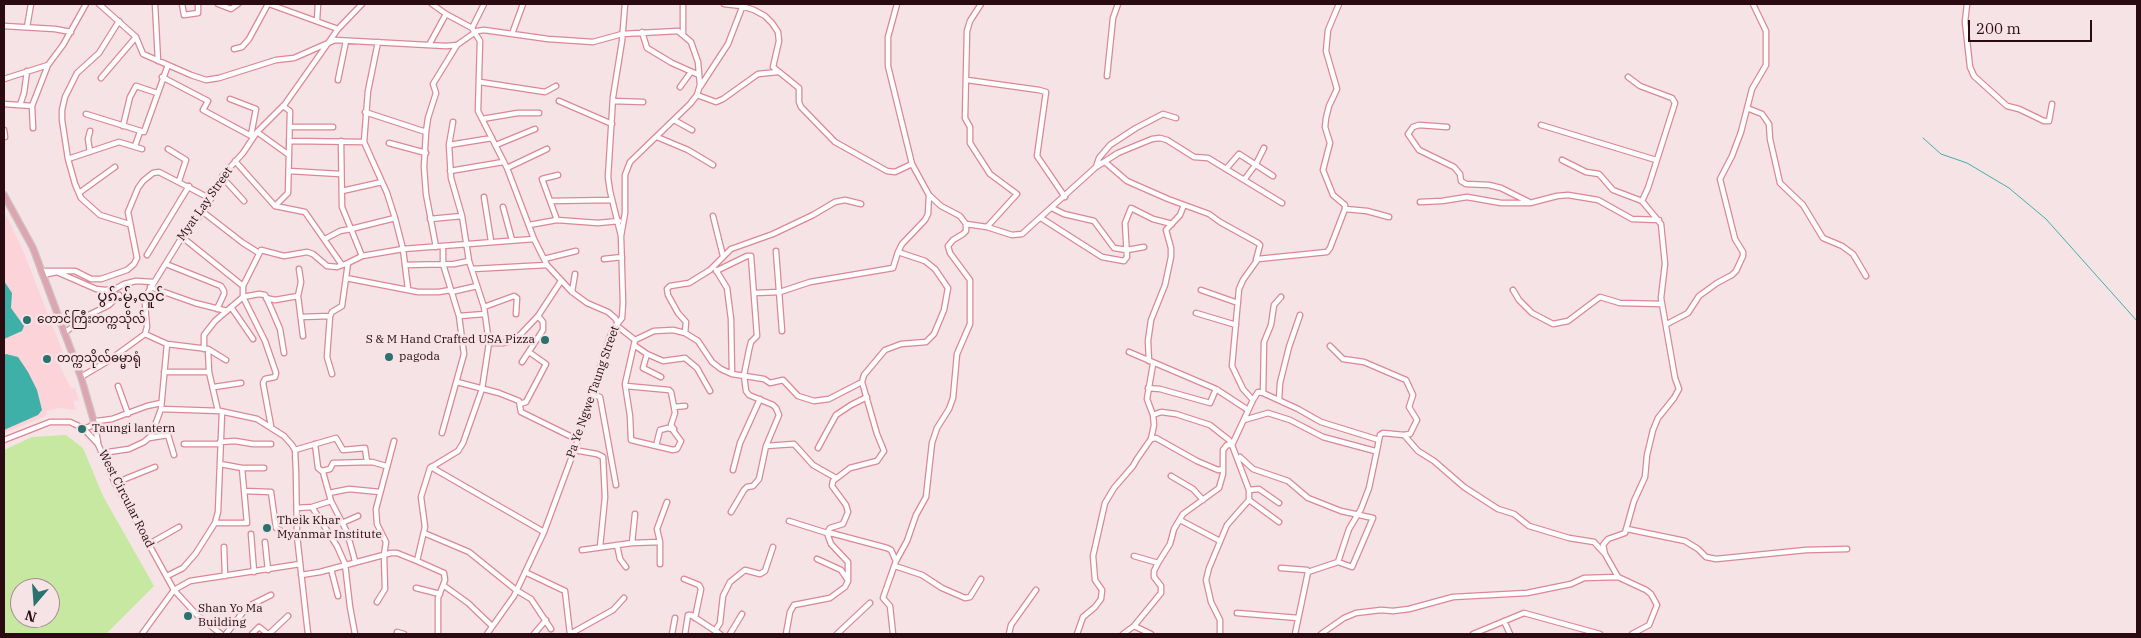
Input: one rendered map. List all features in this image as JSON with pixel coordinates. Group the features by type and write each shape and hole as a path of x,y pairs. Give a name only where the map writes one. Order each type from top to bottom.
{"main road":[{"path":"4,195 33,248 81,377 94,422"}],"street":[{"path":"27,27 31,4"},
{"path":"34,128 32,106 48,65 71,32 86,4"},
{"path":"99,4 136,37 143,54 206,80 219,78 276,60 294,58 329,42 457,45"},
{"path":"155,4 158,61"},
{"path":"182,4 184,15 198,13 198,4"},
{"path":"218,4 231,9 238,4"},
{"path":"234,49 242,47 249,39 268,4 338,29"},
{"path":"317,20 318,4"},
{"name":"Myat Lay Street","path":"145,334 148,327 145,304 150,287 182,237 211,199 222,177 254,135 282,106 338,29 362,4"},
{"path":"432,4 472,28 480,41 478,111 482,119 518,113 539,113"},
{"path":"472,28 484,4"},
{"path":"512,34 523,4"},
{"path":"625,4 613,101 608,177 621,236 623,303 622,318 617,324 647,354 664,361 685,358 697,368 710,391"},
{"path":"683,4 683,35"},
{"path":"724,4 743,5 765,16 778,32 779,40 774,67 799,88 801,107 835,142 887,171 895,172 912,164"},
{"path":"897,4 888,37 888,66 912,164 929,195 941,206 960,216 966,224 1016,236 1028,230 1096,167 1118,153 1152,139 1160,138 1167,140 1194,157 1208,158 1282,203"},
{"path":"981,4 970,21 967,31 965,118 970,127 970,142 990,174 1017,194 987,228"},
{"path":"1107,76 1113,18 1118,4"},
{"path":"1339,4 1328,30 1326,51 1337,89 1326,118 1325,127 1330,143 1323,170 1333,195 1346,208 1389,217"},
{"path":"1666,324 1688,313 1699,296 1732,275 1743,256 1743,252 1735,239 1720,179 1732,156 1744,125 1752,89 1766,66 1766,31 1753,4"},
{"path":"1966,4 1965,22 1970,67 1974,76 2008,106 2044,121 2048,121 2052,104"},
{"path":"621,236 626,213 625,175 630,162 658,137 698,93 728,44 743,5"},
{"path":"429,44 446,14"},
{"path":"119,21 99,53 77,73 65,97 62,120 68,159 81,198 100,215 129,224"},
{"path":"4,26 71,32"},
{"path":"436,247 426,194 426,132 428,118 436,93 433,84 457,45 480,30 548,39 593,42 622,34 678,31 691,42 698,62 700,84 698,93"},
{"path":"642,32 647,48 699,75"},
{"path":"101,78 136,37"},
{"path":"338,80 346,41"},
{"path":"378,42 365,112 364,142 382,182 395,218 403,249 408,289"},
{"path":"4,79 48,65"},
{"path":"86,114 144,132 162,77 168,65"},
{"path":"20,105 27,71"},
{"path":"680,87 691,72"},
{"path":"698,93 716,102 758,74 778,72"},
{"path":"162,77 208,101 203,110 289,155"},
{"path":"1628,77 1640,86 1657,91 1674,100 1675,103 1648,188 1642,201"},
{"path":"967,80 1045,92 1038,156 1064,197"},
{"path":"480,82 546,92 556,86"},
{"path":"123,126 130,97 136,86 157,93"},
{"path":"230,98 256,109 254,135"},
{"path":"559,101 612,124"},
{"path":"613,101 643,102"},
{"path":"4,104 32,106"},
{"path":"275,206 288,193 290,112 282,106"},
{"path":"1747,108 1762,114 1770,124 1770,139 1780,182 1803,205 1822,238 1842,246 1853,254 1866,276"},
{"path":"365,112 426,132"},
{"path":"1096,167 1099,158 1110,145 1136,128 1163,114 1176,118"},
{"name":"Pa Ye Ngwe Taung Street","path":"482,119 507,168 534,240 547,265 572,292 587,303 608,312 617,324 591,394 578,440 544,532 516,590 487,634"},
{"path":"674,120 692,130"},
{"path":"417,561 424,533 421,497 432,467 458,451 463,443 482,389 489,343 484,307 469,261 462,216 450,171 450,145 453,122"},
{"path":"1446,127 1419,125 1413,127 1408,134 1419,150 1454,167 1460,174 1462,181 1466,184 1489,185 1501,188 1530,203"},
{"path":"1541,125 1656,160"},
{"path":"290,127 333,127"},
{"path":"4,130 5,137"},
{"path":"496,145 536,130"},
{"path":"90,131 88,139 90,152"},
{"path":"135,146 140,132"},
{"path":"658,137 688,150 713,165"},
{"path":"450,145 492,138"},
{"path":"289,141 364,142"},
{"path":"341,141 342,208 362,256"},
{"path":"68,159 119,142 142,149"},
{"path":"389,143 426,153"},
{"path":"1244,180 1256,164 1264,148"},
{"path":"168,149 186,160 179,181"},
{"path":"507,168 547,149"},
{"path":"1226,169 1239,154 1273,176"},
{"path":"1562,160 1586,172 1599,174 1613,190 1642,201 1660,220 1665,264 1661,298 1666,334 1679,389 1656,424 1648,447 1645,477 1634,501 1627,529 1622,535 1605,541 1603,548 1605,554 1618,577"},
{"path":"236,161 275,206 305,212 342,265"},
{"path":"450,171 503,162"},
{"path":"1105,162 1127,181 1209,214 1260,245 1256,262"},
{"path":"79,193 114,167"},
{"path":"289,171 340,174"},
{"path":"42,273 75,271 90,278 101,279 127,270 134,264 137,258 128,212 131,202 143,181 153,173 159,172 211,199"},
{"path":"557,220 542,179 558,175"},
{"path":"222,177 244,201"},
{"path":"342,191 382,182"},
{"path":"147,255 189,186"},
{"path":"755,293 780,292 810,282 893,268 896,255 902,244 925,220 928,214 929,195"},
{"path":"1420,202 1467,197 1501,203 1530,203 1557,196 1587,197 1598,200 1632,219 1660,220"},
{"path":"484,197 490,241"},
{"path":"550,202 612,200"},
{"path":"715,269 730,249 773,234 835,202 845,200 861,204"},
{"path":"1077,634 1083,617 1101,599 1102,590 1095,580 1093,556 1105,503 1114,488 1134,466 1151,439 1154,425 1153,415 1147,399 1151,362 1148,342 1151,320 1165,285 1171,257 1171,248 1165,233 1180,215 1184,205"},
{"path":"503,207 512,240"},
{"path":"1052,208 1064,214 1094,221 1111,246 1119,250 1144,247"},
{"path":"1041,218 1102,257 1124,262 1127,250 1125,223 1131,208 1153,219 1172,224"},
{"path":"1253,400 1243,388 1232,366 1239,289 1248,272 1256,262 1263,258 1269,260 1309,252 1327,252 1346,208"},
{"path":"202,212 259,253"},
{"path":"430,219 462,216"},
{"path":"713,216 723,256"},
{"path":"325,239 340,231 395,218"},
{"path":"528,225 557,220 598,223 619,221"},
{"path":"893,634 890,606 883,598 895,564 907,541 916,515 926,497 932,443 937,428 949,409 953,398 957,354 970,324 970,280 950,254 948,246 953,240 963,234 966,224"},
{"path":"182,237 243,286"},
{"path":"271,426 263,383 265,379 275,377 276,373 265,341 243,297 243,286 261,250 290,256 307,252 318,256 323,264 327,266 342,265 362,256 403,249 490,241 534,240"},
{"path":"442,433 464,354 459,316 443,264 443,246"},
{"path":"544,259 576,251"},
{"path":"776,251 782,331"},
{"path":"827,533 830,528 842,524 848,512 846,505 832,486 836,478 850,468 877,461 884,451 876,434 862,382 864,375 885,350 901,344 926,342 934,334 944,310 948,288 942,278 925,261 898,252"},
{"path":"684,333 686,322 678,313 667,289 677,284 689,283 715,269 751,256 758,336 751,342 744,376 747,393 773,405 778,412 756,483 744,490 730,512"},
{"path":"604,259 622,257"},
{"path":"405,265 469,261"},
{"path":"332,374 327,357 330,316 332,312 342,306 348,263"},
{"path":"166,264 221,286 224,294 217,309"},
{"path":"472,269 547,265"},
{"path":"299,269 302,282 298,296 303,336"},
{"path":"715,269 727,288 731,319 732,374"},
{"path":"42,273 57,272 96,289 105,290 114,289 136,281 153,282"},
{"path":"572,292 575,274"},
{"path":"346,278 428,292 450,291 477,286"},
{"path":"489,343 512,341 538,316 552,298 561,281"},
{"path":"150,287 217,309 229,309"},
{"path":"1201,290 1238,303"},
{"path":"1514,290 1519,300 1532,313 1553,324 1568,321 1600,297 1620,303 1662,304"},
{"path":"167,576 183,568 196,553 215,523 218,512 220,412 209,372 205,331 243,297 259,294 275,300 298,296"},
{"path":"64,333 89,315 109,305 118,295"},
{"path":"484,307 514,296 517,298 516,314"},
{"path":"1263,393 1264,342 1271,325 1274,305 1281,297"},
{"path":"266,298 280,329 284,353"},
{"path":"229,309 253,339"},
{"path":"1196,313 1236,324"},
{"path":"459,316 485,314"},
{"path":"1279,400 1280,383 1289,347 1300,315"},
{"path":"301,317 330,316"},
{"path":"522,362 543,330 543,322 538,316"},
{"path":"656,446 657,434 665,428 672,429 681,442 673,450 656,446 631,440 626,386 634,343 654,331 673,330 684,333 698,341 712,362 721,369 732,374 764,379 770,382 783,380 798,396 814,401 829,399 862,382"},
{"path":"81,377 108,361 145,334 167,344 206,349 226,360"},
{"path":"149,438 160,409 167,344"},
{"path":"1330,346 1343,359 1364,362 1408,382 1413,396 1409,407 1417,420 1410,434 1383,433 1379,440 1369,488 1350,529 1338,562"},
{"path":"520,404 526,402 546,364 529,352"},
{"path":"1129,352 1216,390 1248,410"},
{"path":"647,354 643,368 661,377"},
{"path":"164,372 209,372"},
{"path":"456,382 519,401 521,412 578,440"},
{"path":"214,387 241,383"},
{"path":"118,386 128,414"},
{"path":"626,386 669,390 675,413 671,426 682,438"},
{"path":"1148,388 1210,403 1216,390"},
{"path":"1232,445 1258,392 1279,400 1322,422 1379,440"},
{"path":"591,394 599,396 600,399 616,485"},
{"path":"818,448 836,415 866,397"},
{"path":"733,470 740,443 760,399"},
{"path":"4,440 50,422 70,422 83,428 94,422 128,414 147,406 161,403"},
{"path":"674,407 685,406"},
{"path":"160,409 220,412 256,419 271,426 284,436 295,450 297,536 308,634"},
{"path":"1153,415 1161,412 1176,414 1210,425 1229,440 1244,462 1253,469 1288,481 1308,498 1357,515 1373,518 1352,567 1338,562 1308,572 1306,570 1281,568"},
{"path":"1244,420 1268,413 1290,420 1322,437 1356,447 1377,450"},
{"path":"94,422 98,444"},
{"name":"West Circular Road","path":"83,428 98,444 115,483 174,590 197,615 221,634"},
{"path":"102,453 130,449 149,438 168,435 174,455"},
{"path":"1404,435 1418,451 1464,487 1498,509 1514,514 1530,526 1569,538 1594,542 1605,554"},
{"path":"295,450 338,438 343,450 364,448 367,462"},
{"path":"1151,439 1156,438 1197,462 1218,470 1223,469"},
{"path":"184,444 235,441 271,444"},
{"path":"377,602 385,589 384,555 386,539 376,519 386,466 394,441"},
{"path":"315,444 317,466 322,471 331,501 349,539 355,561"},
{"path":"766,446 794,444 813,465 836,478"},
{"path":"1123,634 1134,626 1161,593 1161,586 1154,577 1154,571 1170,544 1174,529 1184,514 1218,488 1222,482 1223,450 1227,445 1232,445"},
{"path":"574,450 603,457 605,497 600,547"},
{"path":"1220,634 1220,620 1211,602 1206,580 1227,525 1249,500 1249,490 1236,452"},
{"path":"322,471 330,469 332,463 367,462 386,466"},
{"path":"220,464 242,468 264,468"},
{"path":"115,483 154,467"},
{"path":"432,467 544,532"},
{"path":"215,523 247,522 242,468"},
{"path":"1171,476 1193,489 1203,500"},
{"path":"329,493 349,489 380,492"},
{"path":"1249,490 1259,490 1279,503"},
{"path":"244,491 272,493 276,528 297,536"},
{"path":"1249,500 1279,522"},
{"path":"297,508 312,507 331,501"},
{"path":"660,564 660,542 657,529 667,502"},
{"path":"312,507 338,546 345,564 355,634"},
{"path":"632,543 635,514"},
{"path":"342,523 358,516"},
{"path":"1180,520 1210,538 1220,541"},
{"path":"789,521 887,548 891,550 895,564"},
{"path":"149,544 179,527"},
{"path":"1627,529 1685,541 1698,549 1706,557 1716,559 1806,550 1847,549"},
{"path":"424,533 469,552 516,590 530,598 551,629"},
{"path":"786,634 790,612 794,605 830,598 845,587 848,581 848,562 831,544 827,533"},
{"path":"251,534 254,572"},
{"path":"265,542 268,570"},
{"path":"582,550 632,543 660,542"},
{"path":"617,545 620,559 626,567"},
{"path":"224,547 225,576"},
{"path":"715,631 720,623 724,596 730,582 745,570 760,574 765,571 772,547"},
{"path":"301,575 331,569 355,561 397,553 417,561 444,573 445,580 440,594 438,634"},
{"path":"1134,556 1158,563"},
{"path":"816,559 841,570 848,581"},
{"path":"142,634 174,590 190,581 300,564"},
{"path":"895,564 922,575 942,588 965,598 970,597 982,580"},
{"path":"331,569 338,596"},
{"path":"525,572 565,591 570,634 613,610 624,598"},
{"path":"1295,634 1308,572"},
{"path":"1321,634 1344,618 1356,613 1401,610 1453,597 1527,593 1571,584 1584,578 1618,577 1646,590 1656,600 1657,605 1649,626 1632,634"},
{"path":"684,578 699,585 701,590 696,618"},
{"path":"443,585 492,626"},
{"path":"416,588 440,594"},
{"path":"1010,634 1011,625 1036,590"},
{"path":"226,634 247,607 271,595"},
{"path":"837,634 870,603"},
{"path":"1237,613 1298,618"},
{"path":"730,634 742,614"},
{"path":"1473,634 1515,616 1528,614 1600,634"},
{"path":"685,634 688,615 696,618 720,634"},
{"path":"252,634 259,627 269,634 288,616"},
{"path":"672,634 675,618"},
{"path":"534,634 546,620"},
{"path":"1504,621 1510,634"},
{"path":"1134,626 1151,634"},
{"path":"397,632 404,634"}],"shaded area":[{"name":"တောင်ကြီးတက္ကသိုလ်","path":"4,211 24,253 64,355 57,360 71,388 75,388 79,400 73,401 76,410 59,408 47,411 46,416 4,433"}],"green space":[{"path":"66,435 83,448 103,496 154,586 106,634 4,634 4,450 32,437"}],"water":[{"path":"4,281 12,293 11,308 24,326 22,331 4,339"},
{"path":"4,355 18,357 28,372 37,390 42,410 38,415 4,430"}],"waterway":[{"path":"1923,138 1941,154 1967,163 2009,188 2046,219 2137,321"}],"place":[{"name":"တောင်ကြီးတက္ကသိုလ်","path":"27,320"},
{"name":"S & M Hand Crafted USA Pizza","path":"545,340"},
{"name":"pagoda","path":"389,357"},
{"name":"တက္ကသိုလ်ဓမ္မာရုံ","path":"47,359"},
{"name":"Taungi lantern","path":"82,429"},
{"name":"Theik Khar Myanmar Institute","path":"267,528"},
{"name":"Shan Yo Ma Building","path":"188,616"}],"district":[{"name":"ပွၵ်ႉမႂ်ႇလူင်","path":"131,297"}]}
